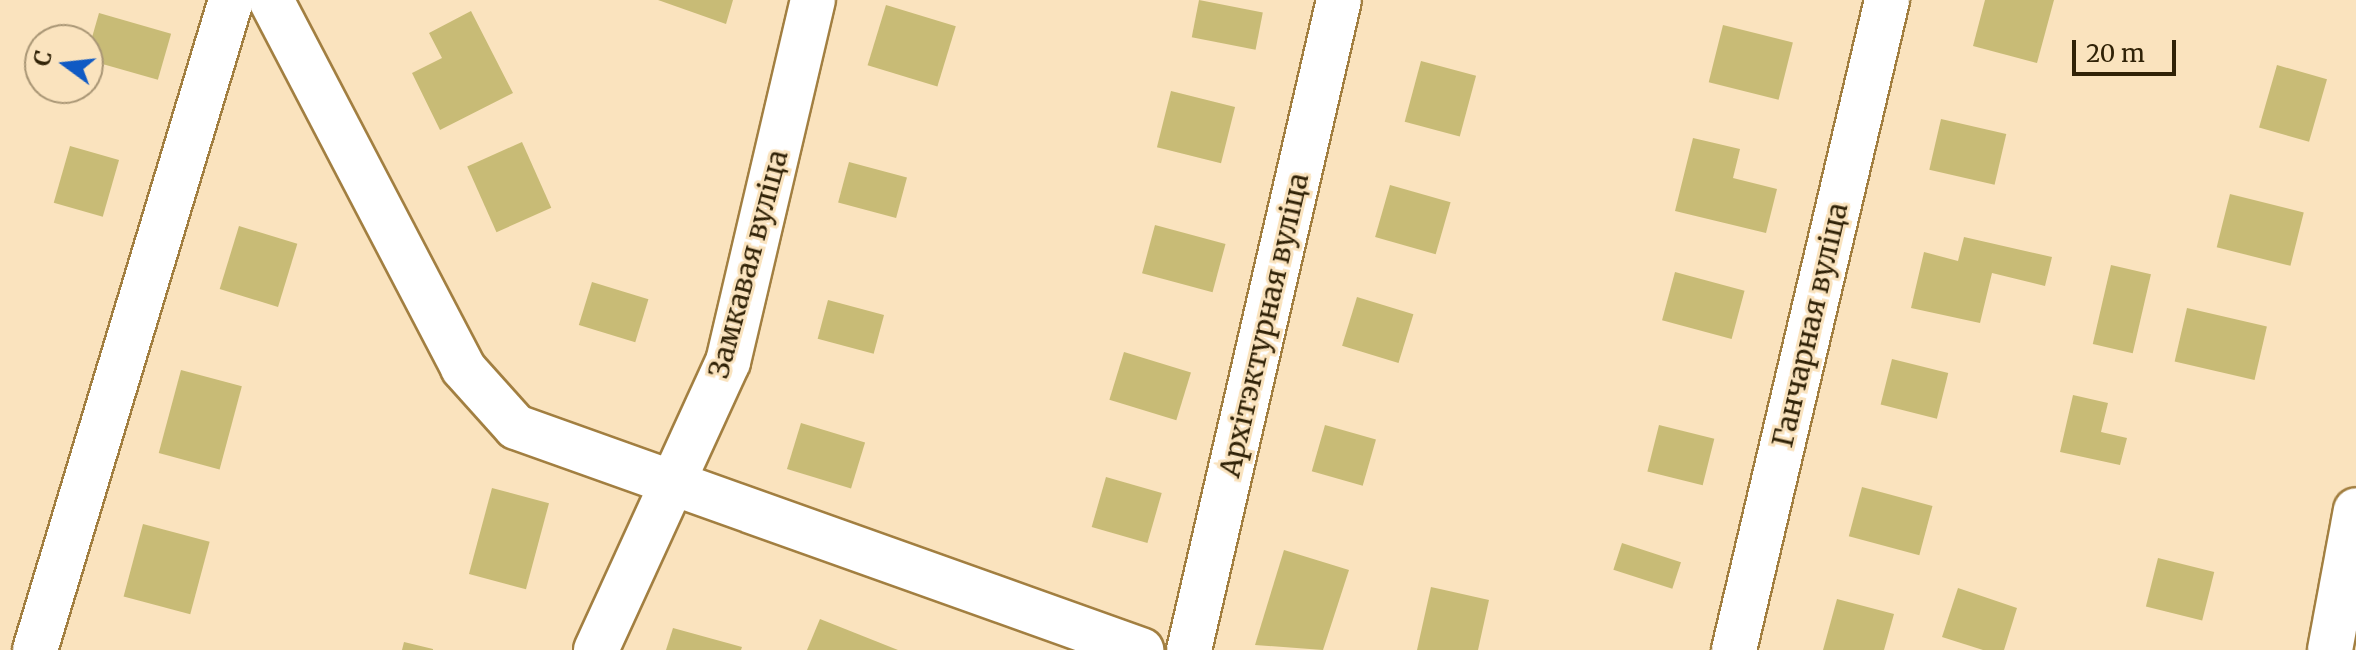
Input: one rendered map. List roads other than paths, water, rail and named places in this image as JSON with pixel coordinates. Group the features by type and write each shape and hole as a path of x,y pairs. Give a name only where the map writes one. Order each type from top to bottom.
{"street":[{"path":"35,650 231,0"},
{"path":"271,0 463,368 516,427 674,486 1141,650"},
{"name":"Замкавая вуліца","path":"596,650 674,486 728,362 813,0"},
{"name":"Архітэктурная вуліца","path":"1189,650 1339,0"},
{"name":"Ганчарная вуліца","path":"1734,650 1887,0"},
{"path":"2330,650 2356,510"}]}
